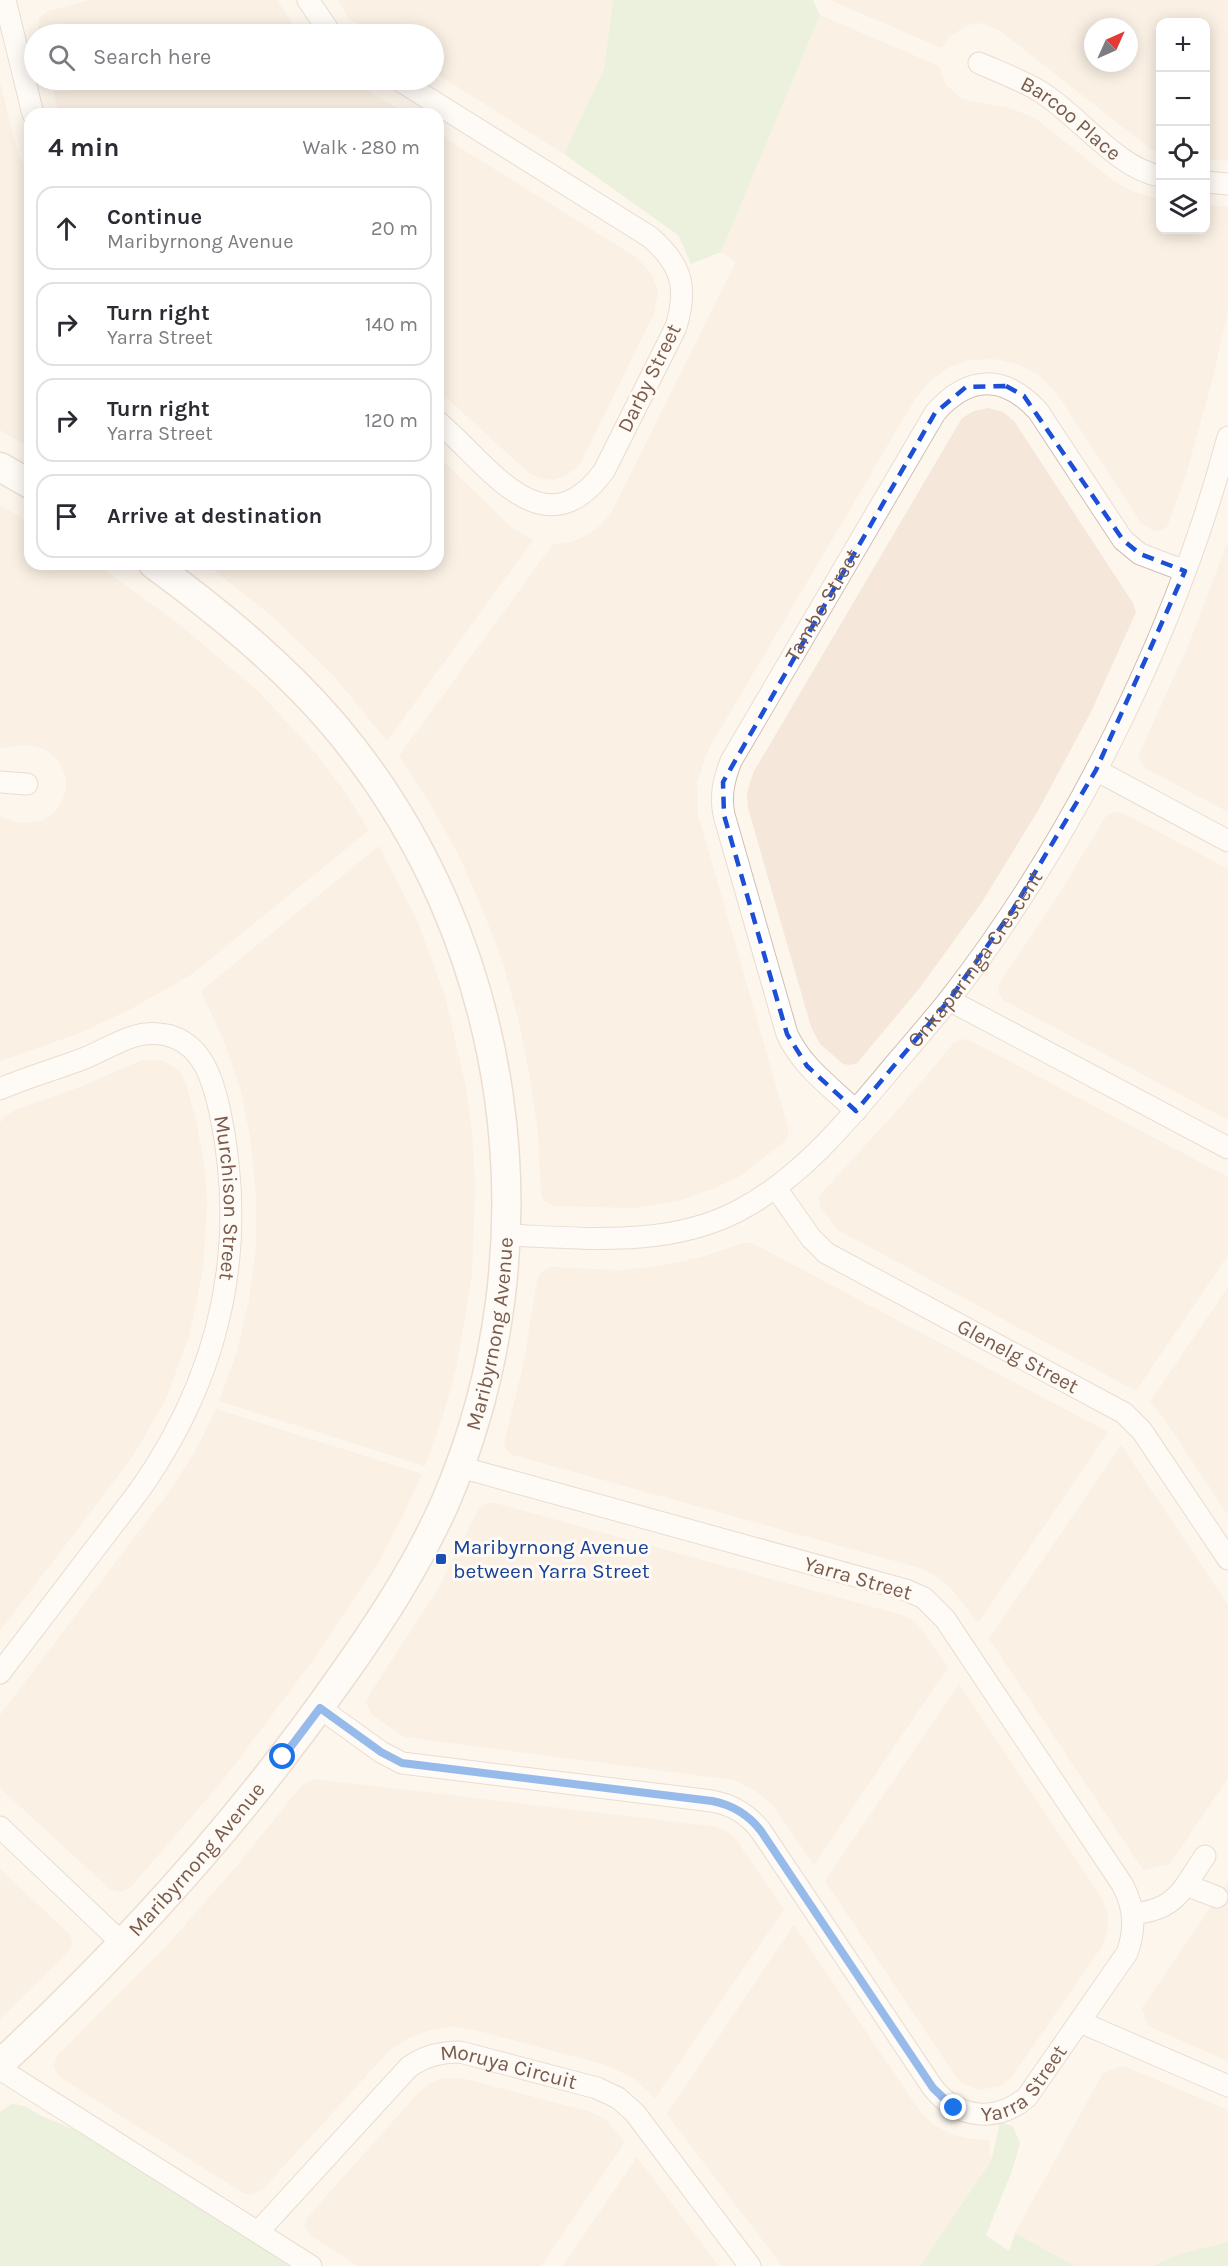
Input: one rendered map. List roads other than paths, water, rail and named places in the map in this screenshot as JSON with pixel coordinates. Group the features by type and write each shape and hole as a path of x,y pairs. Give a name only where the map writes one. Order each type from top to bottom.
{"street":[{"path":"5,0 24,77"},
{"path":"308,0 325,24"},
{"name":"Barcoo Place","path":"979,63 1041,92 1127,161 1144,171 1156,175"},
{"path":"27,90 32,108"},
{"name":"Darby Street","path":"415,90 444,108"},
{"name":"Darby Street","path":"444,108 650,237 667,252 678,272 682,306 675,327 604,471 591,488 574,500 554,505 533,502 514,493 444,428"},
{"path":"1210,182 1228,184"},
{"name":"Tambo Street","path":"856,1111 807,1066 795,1051 787,1034 724,815 723,782 731,761 935,413 948,398 976,384 1006,386 1024,396 1038,411 1123,540 1140,554 1185,572"},
{"name":"Onkaparinga Crescent","path":"507,1235 627,1239 672,1233 716,1221 776,1188 813,1157 856,1111 949,1000 1012,911 1096,770 1144,672 1224,474 1228,436"},
{"path":"0,467 24,481"},
{"name":"Maribyrnong Avenue","path":"0,2064 123,1944 245,1805 320,1708 383,1616 428,1539 460,1467 484,1391 500,1314 507,1235 506,1151 502,1109 489,1036 475,985 462,945 428,868 386,795 362,761 308,696 247,638 161,570"},
{"path":"1096,770 1228,840"},
{"path":"0,782 27,784"},
{"path":"949,1000 1228,1148"},
{"name":"Murchison Street","path":"0,1089 88,1057 135,1036 156,1034 176,1038 193,1049 206,1066 210,1076 225,1136 231,1209 230,1261 221,1312 211,1353 188,1411 139,1491 0,1673"},
{"name":"Glenelg Street","path":"776,1188 811,1238 835,1259 1124,1413 1142,1431 1228,1559"},
{"name":"Yarra Street","path":"320,1708 381,1752 402,1763 712,1801 724,1803 745,1814 761,1831 933,2088 946,2102 963,2112 991,2115 1019,2104 1034,2089 1126,1953 1133,1934 1133,1914 1127,1893 945,1619 924,1598 906,1590 460,1467"},
{"path":"0,1827 123,1944"},
{"path":"1133,1914 1163,1908 1175,1899 1205,1856"},
{"path":"1186,1885 1217,1897"},
{"path":"1080,2022 1228,2086"},
{"name":"Moruya Circuit","path":"258,2232 409,2067 438,2053 460,2052 597,2088 618,2098 635,2113 750,2266"},
{"path":"0,2069 312,2266"}],"place":[{"name":"Maribyrnong Avenue between Yarra Street","path":"441,1559"}]}
